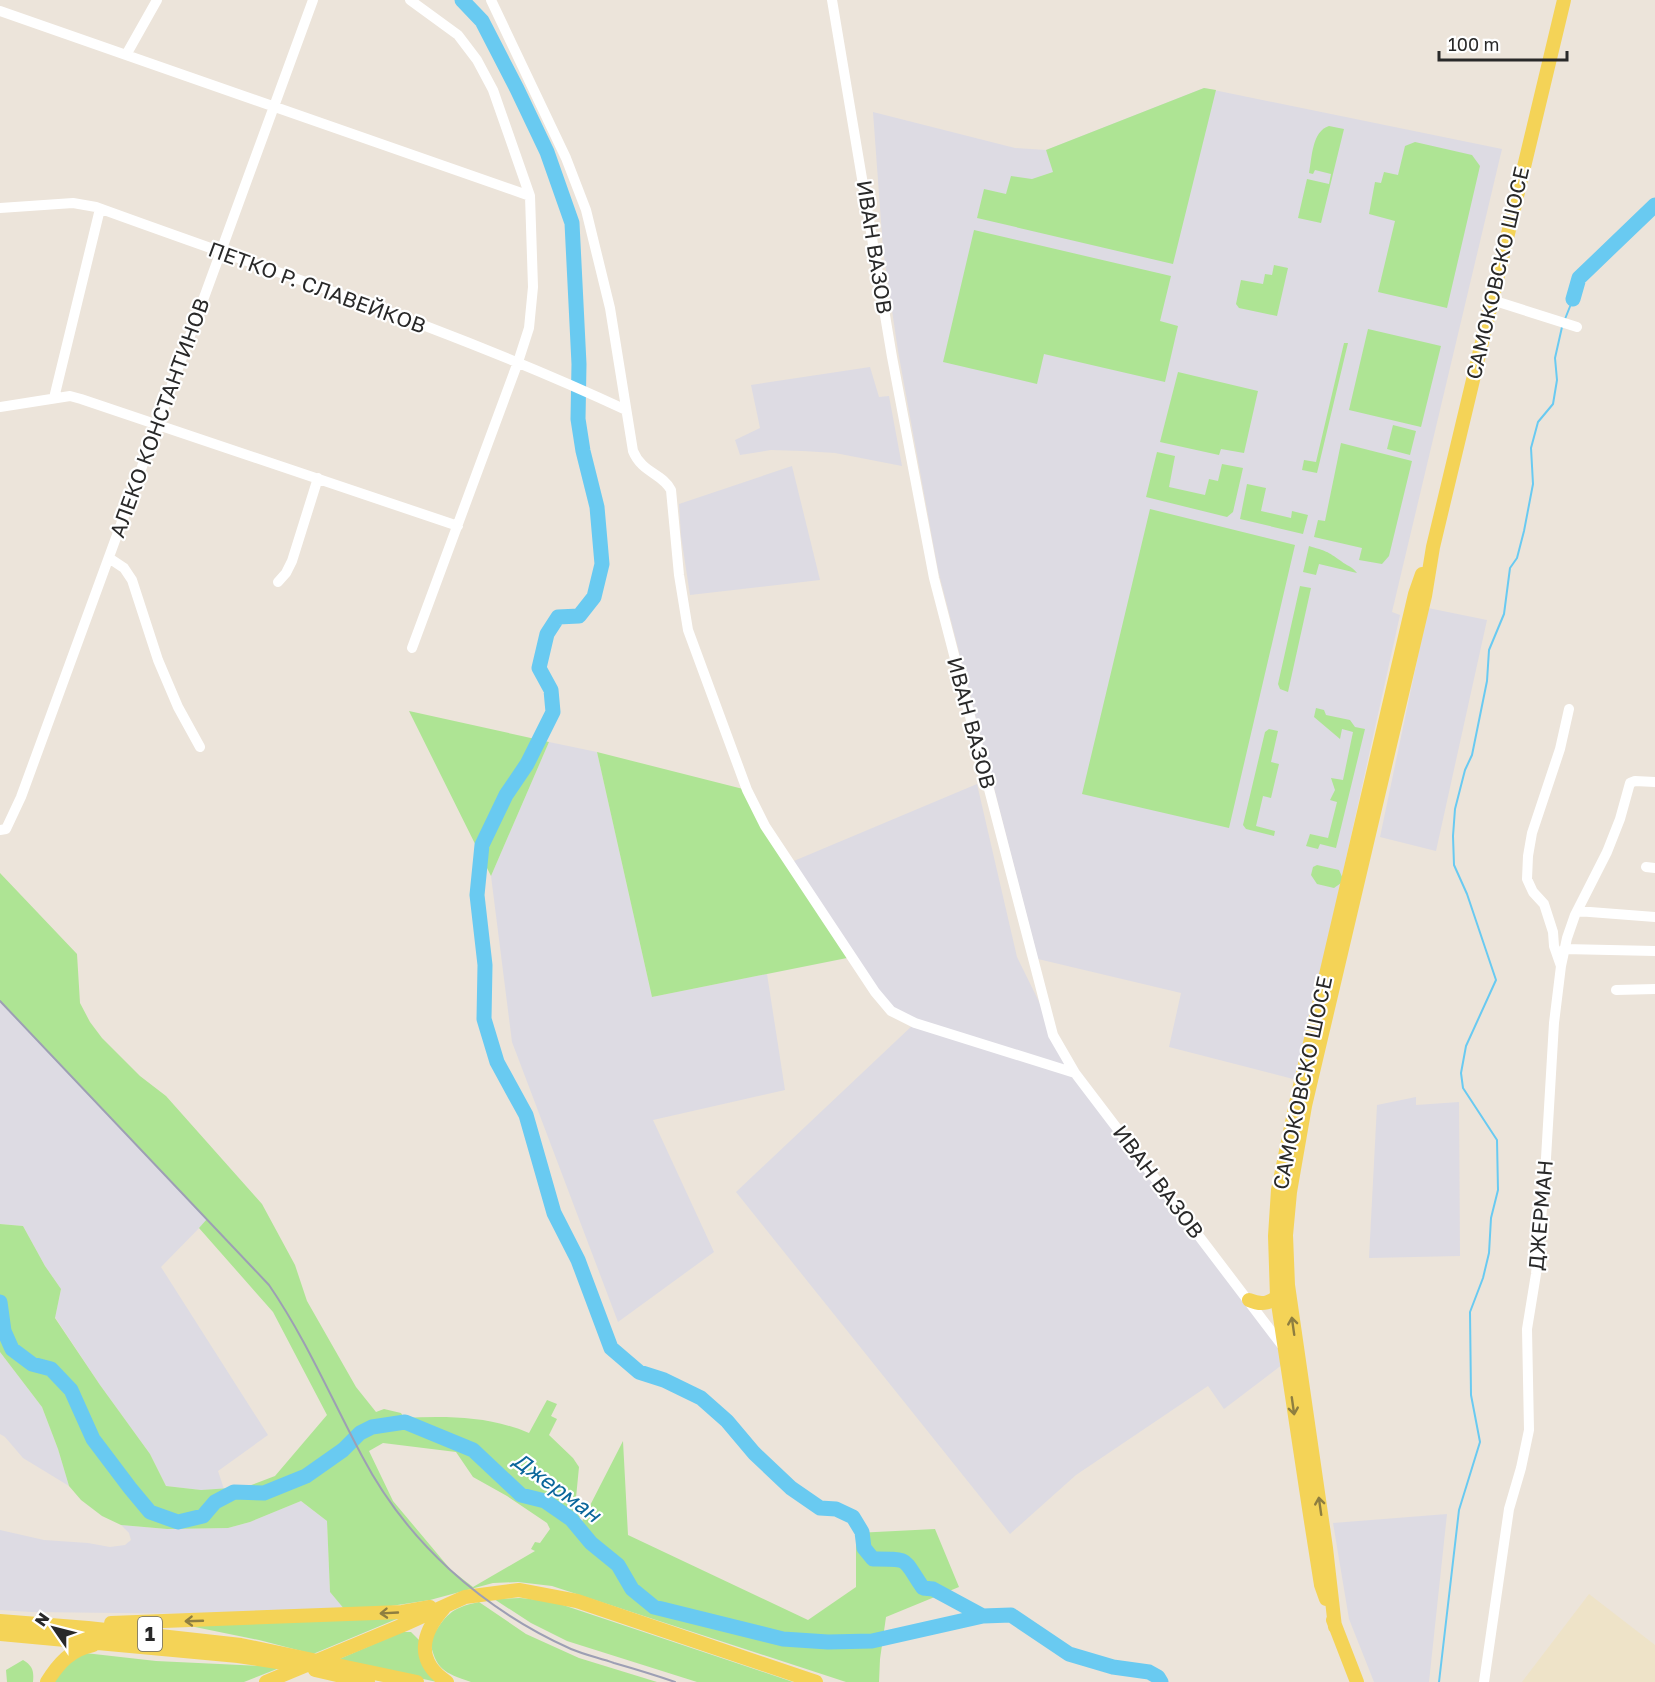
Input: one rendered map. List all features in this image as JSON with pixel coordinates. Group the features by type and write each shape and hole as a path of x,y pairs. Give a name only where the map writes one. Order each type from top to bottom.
{"main road":[{"name":"САМОКОВСКО ШОСЕ","path":"1335,1627 1326,1548 1288,1285 1286,1235 1290,1192 1296,1152 1425,596 1433,547 1564,0"},
{"name":"САМОКОВСКО ШОСЕ","path":"1357,1682 1321,1585 1277,1297 1275,1236 1278,1190 1285,1150 1415,594 1433,547"},
{"path":"1249,1300 1265,1304 1277,1297 1288,1285"},
{"path":"266,1682 465,1597 519,1590 577,1601 816,1682"},
{"path":"111,1623 402,1612 448,1604"},
{"path":"447,1682 429,1665 424,1648 430,1626 448,1604"},
{"path":"0,1614 111,1623 223,1642"},
{"name":"1","path":"0,1621 223,1642 417,1682"},
{"path":"403,1625 417,1630 425,1641"},
{"name":"1","path":"0,1634 238,1656 285,1673 314,1669 368,1682"},
{"path":"47,1682 69,1654 82,1648 104,1644"}],"street":[{"path":"126,55 157,0"},
{"name":"АЛЕКО КОНСТАНТИНОВ","path":"0,830 6,829 12,820 313,0"},
{"path":"410,0 458,35 477,60 494,90 530,196 533,287 529,328 518,362 412,648"},
{"path":"491,0 566,158 586,210 610,308 633,451 645,469 669,485 671,490 679,575 688,630 747,790 765,826 875,992 891,1011 915,1023 1075,1073"},
{"name":"ИВАН ВАЗОВ","path":"832,0 892,357 934,578 1047,1018 1053,1035 1075,1073 1299,1367"},
{"path":"0,11 530,196"},
{"name":"ПЕТКО Р. СЛАВЕЙКОВ","path":"0,208 73,203 100,209 518,362 626,410"},
{"path":"54,398 100,209"},
{"path":"1492,300 1573,325"},
{"path":"0,407 70,396 458,526"},
{"path":"278,582 292,561 318,478"},
{"path":"109,558 124,568 132,579 158,660 178,707 200,747"},
{"path":"1561,966 1544,904 1533,892 1527,879 1532,833 1560,749 1569,709"},
{"name":"ДЖЕРМАН","path":"1484,1682 1509,1509 1529,1430 1527,1329 1536,1274 1545,1175 1554,1023 1564,949 1577,911 1620,819 1630,783 1655,782"},
{"path":"1577,911 1655,917"},
{"path":"1564,949 1655,951"},
{"path":"1616,990 1655,989"}],"shaded area":[{"path":"1204,88 1502,149 1392,612 1400,615 1297,1080 1169,1047 1181,993 1038,959 938,570 898,351 883,249 873,112 1015,148 1046,150"},
{"path":"870,367 879,397 889,396 902,466 835,453 771,450 740,455 735,440 760,428 751,385"},
{"path":"792,466 820,580 690,595 681,536 679,504"},
{"path":"1428,608 1487,620 1436,851 1380,837"},
{"path":"549,742 597,752 652,997 767,974 785,1090 653,1120 714,1252 618,1322 512,1042 491,876"},
{"path":"977,784 1017,957 1053,1035 1249,1300 1287,1361 1224,1409 1208,1386 1076,1475 1010,1534 736,1192 915,1023 891,1011 789,863"},
{"path":"0,1001 208,1219 161,1267 268,1435 218,1471 224,1489 201,1490 166,1486 150,1454 55,1317 61,1289 45,1266 23,1226 0,1224"},
{"path":"1416,1097 1416,1105 1459,1102 1460,1256 1369,1258 1377,1105"},
{"path":"0,1352 42,1407 69,1486 23,1458 0,1434"},
{"path":"301,1501 327,1521 330,1592 345,1610 205,1614 0,1610 0,1530 44,1540 110,1547 125,1545 131,1540 129,1533 121,1525 167,1529 228,1528 250,1522"},
{"path":"1447,1514 1429,1682 1374,1682 1349,1619 1333,1523"},
{"path":"1589,1594 1655,1645 1655,1682 1522,1682"}],"green space":[{"path":"1204,88 1216,90 1173,264 977,218 984,189 1006,194 1011,176 1032,179 1053,172 1046,150"},
{"path":"1329,126 1344,129 1321,223 1298,218 1307,179 1329,184 1331,174 1315,170 1313,174 1309,173 1316,139 1323,129"},
{"path":"1415,142 1472,155 1480,166 1447,308 1378,292 1395,221 1369,214 1375,182 1381,183 1384,172 1398,175 1405,146"},
{"path":"974,230 1171,276 1160,321 1178,326 1165,382 1044,354 1037,384 943,362"},
{"path":"1274,265 1288,268 1277,316 1239,308 1236,304 1241,280 1263,284 1265,274 1272,275"},
{"path":"1368,329 1441,346 1421,427 1349,410"},
{"path":"1344,343 1348,343 1317,473 1302,470 1304,460 1316,462"},
{"path":"1178,372 1258,391 1244,453 1221,449 1219,455 1160,442"},
{"path":"1393,425 1416,431 1410,455 1387,449"},
{"path":"1341,443 1412,461 1389,556 1382,564 1359,560 1362,548 1314,537 1318,520 1325,521"},
{"path":"1157,452 1175,456 1169,487 1205,495 1209,479 1218,481 1222,464 1243,468 1233,512 1227,517 1146,497"},
{"path":"1247,484 1266,488 1261,511 1291,518 1292,511 1308,515 1303,534 1240,519"},
{"path":"1150,509 1295,545 1229,828 1082,794"},
{"path":"1309,546 1329,553 1357,573 1319,564 1316,575 1303,572"},
{"path":"1300,586 1311,588 1288,692 1280,689 1278,684"},
{"path":"1316,708 1324,710 1326,715 1350,720 1355,727 1365,729 1336,848 1320,844 1318,849 1306,846 1310,834 1328,838 1337,802 1330,800 1335,790 1331,778 1343,780 1353,732 1342,729 1340,739 1314,717"},
{"path":"409,711 549,742 491,876"},
{"path":"1269,729 1278,731 1271,762 1279,764 1271,798 1263,796 1256,826 1275,831 1274,836 1246,829 1243,825 1265,732"},
{"path":"597,752 747,790 852,957 652,997"},
{"path":"1317,865 1339,870 1343,879 1341,883 1334,888 1317,884 1311,875 1313,867"},
{"path":"0,873 77,954 80,1003 102,1038 140,1076 166,1096 262,1204 295,1265 307,1301 356,1387 376,1412 384,1409 401,1413 404,1418 452,1417 483,1420 529,1433 547,1400 557,1404 551,1416 557,1419 549,1435 579,1467 575,1508 580,1509 579,1527 623,1441 628,1535 808,1620 856,1587 856,1533 935,1529 959,1587 886,1617 879,1682 846,1682 552,1586 518,1582 493,1583 430,1600 345,1610 330,1592 327,1521 301,1501 250,1522 228,1528 167,1529 121,1525 102,1516 81,1500 69,1486 42,1407 0,1352 0,1224 23,1226 45,1266 61,1289 55,1318 150,1454 166,1486 201,1490 246,1487 275,1476 327,1415 273,1312 199,1228 207,1219 0,1001","holes":["383,1443 456,1452 473,1477 507,1496 547,1523 550,1529 540,1543 535,1542 531,1549 535,1551 473,1587 451,1570 393,1501 369,1451"]},
{"path":"520,1598 551,1601 793,1682 697,1682 567,1641 531,1623 494,1599"},
{"path":"479,1602 526,1634 579,1658 657,1682 471,1682 454,1676 438,1664 430,1640 440,1624 455,1610"},
{"path":"399,1618 313,1654 190,1626"},
{"path":"402,1632 411,1632 419,1640 420,1651 437,1682 337,1660"},
{"path":"85,1653 156,1661 282,1667 244,1682 52,1682 68,1661"},
{"path":"23,1660 32,1669 33,1682 7,1682 6,1670"}],"waterway":[{"path":"462,0 482,21 517,89 547,152 572,223 579,364 578,419 583,451 597,507 602,564 594,597 579,616 558,617 547,634 539,668 551,690 553,712 527,764 506,795 482,845 477,895 485,965 484,1019 497,1062 526,1115 554,1213 578,1260 611,1348 639,1372 664,1380 701,1398 727,1421 754,1453 791,1488 820,1508 836,1509 853,1517 862,1532 864,1548 873,1559 894,1559 905,1562 923,1588 933,1589 983,1616"},
{"path":"1573,299 1579,278 1655,205"},
{"path":"1565,319 1573,299"},
{"path":"1439,1682 1459,1510 1480,1442 1471,1395 1470,1312 1483,1278 1489,1253 1491,1218 1498,1190 1497,1140 1463,1088 1461,1073 1466,1046 1496,980 1467,894 1454,865 1455,809 1465,770 1472,755 1487,681 1489,650 1504,614 1510,568 1517,558 1524,531 1533,484 1531,448 1538,422 1553,404 1557,380 1555,358 1562,327"},
{"name":"Джерман","path":"0,1302 4,1331 12,1349 32,1364 51,1369 71,1390 93,1439 130,1488 150,1512 178,1522 203,1516 215,1502 234,1492 264,1493 306,1476 343,1450 360,1433 372,1427 405,1422 473,1450 521,1495 545,1501 571,1519 591,1543 618,1565 632,1589 654,1607 783,1639 828,1642 872,1641 983,1616 1011,1615 1069,1654 1113,1667 1149,1672 1158,1677 1161,1682"}],"railway":[{"path":"0,1001 269,1285 307,1348 380,1487 424,1544 478,1593 538,1633 576,1651 675,1682"}]}
